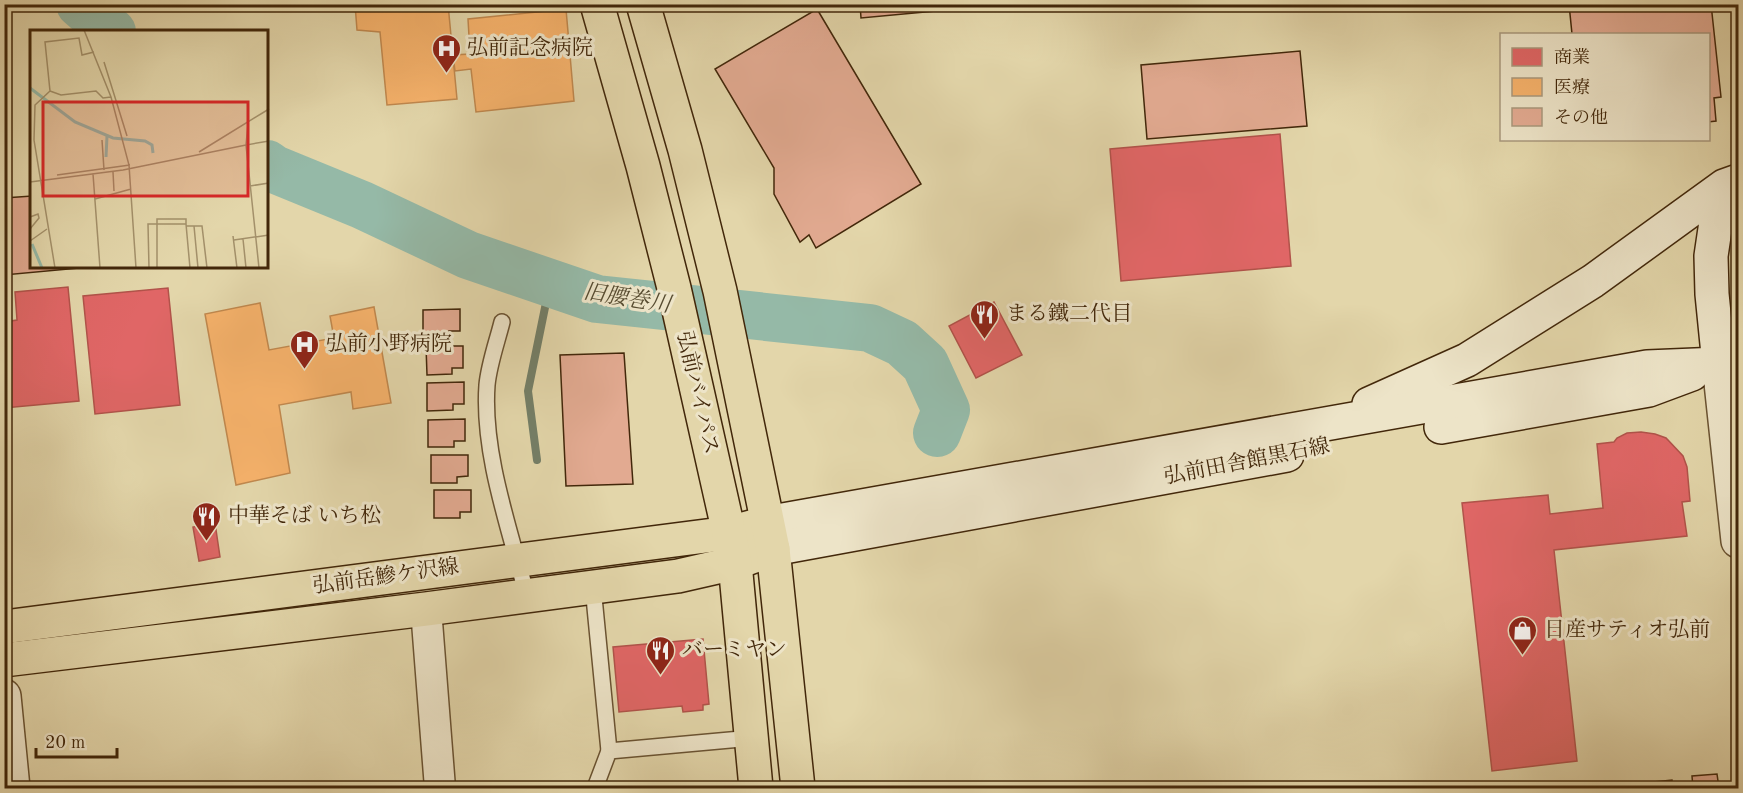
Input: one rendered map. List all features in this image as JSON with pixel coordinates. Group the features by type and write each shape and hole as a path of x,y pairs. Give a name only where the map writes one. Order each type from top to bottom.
{"main road":[{"name":"弘前バイパス","path":"597,4 643,166 674,288 732,548 756,789"},
{"name":"弘前バイパス","path":"643,4 685,150 734,354 769,536 798,789"},
{"name":"弘前田舎館黒石線","path":"1729,363 1712,294 1711,256 1716,222 1725,198 1738,183"},
{"name":"弘前田舎館黒石線","path":"1321,425 1467,360 1593,281 1724,186 1738,183"},
{"name":"弘前田舎館黒石線","path":"769,536 1321,425 1647,367 1729,363"},
{"name":"弘前田舎館黒石線","path":"769,536 1318,449 1649,390 1729,363"},
{"path":"1729,363 1738,541"},
{"name":"弘前岳鰺ケ沢線","path":"4,627 518,560 732,548 769,536"},
{"path":"4,660 678,576 732,548"},
{"path":"4,696 12,789"}],"street":[{"path":"426,609 440,789"}],"lane":[{"path":"502,322 487,383 487,425 497,481 527,596"},
{"path":"593,587 609,751 596,789"},
{"path":"609,751 752,738"}],"building: 商業":[{"path":"1280,134 1291,266 1121,281 1110,149"},
{"path":"68,287 79,401 4,408 4,322 17,320 15,292"},
{"path":"168,288 180,405 95,414 83,296"},
{"name":"まる鐵二代目","path":"994,302 1022,355 976,378 949,326"},
{"name":"日産サティオ弘前","path":"1641,432 1666,438 1683,456 1687,467 1690,501 1682,502 1687,536 1554,550 1577,761 1492,771 1462,503 1548,495 1550,514 1603,508 1597,444 1614,442 1627,433"},
{"name":"中華そば いち松","path":"215,523 220,557 199,561 193,527"},
{"name":"バーミヤン","path":"703,639 709,704 703,705 703,710 683,712 682,706 619,712 613,647"}],"building: 医療":[{"path":"355,4 448,4 457,99 387,105 380,32 357,30"},
{"path":"566,9 574,101 476,112 471,69 455,71 453,55 470,54 468,19"},
{"path":"260,303 269,350 334,338 330,316 374,307 391,403 353,409 351,392 279,405 290,473 236,485 205,314"}],"building: その他":[{"path":"860,4 946,4 946,10 861,18"},
{"path":"1569,4 1711,4 1721,97 1714,98 1716,121 1710,122 1710,33 1572,33"},
{"path":"817,9 921,184 816,248 809,235 800,242 774,194 774,168 715,69"},
{"path":"1300,51 1307,126 1147,139 1141,65"},
{"path":"30,196 30,268 79,268 4,275 4,198"},
{"path":"460,309 460,331 449,331 449,337 423,338 423,310"},
{"path":"426,346 463,346 463,368 452,368 452,374 427,375"},
{"path":"624,353 633,484 566,486 560,355"},
{"path":"464,382 464,404 453,404 453,410 427,411 427,383"},
{"path":"465,419 465,441 454,441 454,447 428,447 428,420"},
{"path":"431,455 468,455 468,476 457,477 457,483 431,483"},
{"path":"434,490 471,490 471,512 460,512 460,518 434,518"},
{"path":"1717,774 1719,788 1693,788 1692,776"},
{"path":"1672,780 1673,788 1594,788"}],"waterway":[{"name":"旧腰巻川","path":"80,4 110,30"},
{"name":"旧腰巻川","path":"268,165 362,205 468,255 597,299 870,328 902,343 925,364 946,410 937,433"},
{"path":"537,460 528,391 550,283"}],"place":[{"name":"弘前記念病院","path":"446,74"},
{"name":"まる鐵二代目","path":"985,340"},
{"name":"弘前小野病院","path":"305,370"},
{"name":"中華そば いち松","path":"207,542"},
{"name":"日産サティオ弘前","path":"1523,656"},
{"name":"バーミヤン","path":"661,676"}]}
